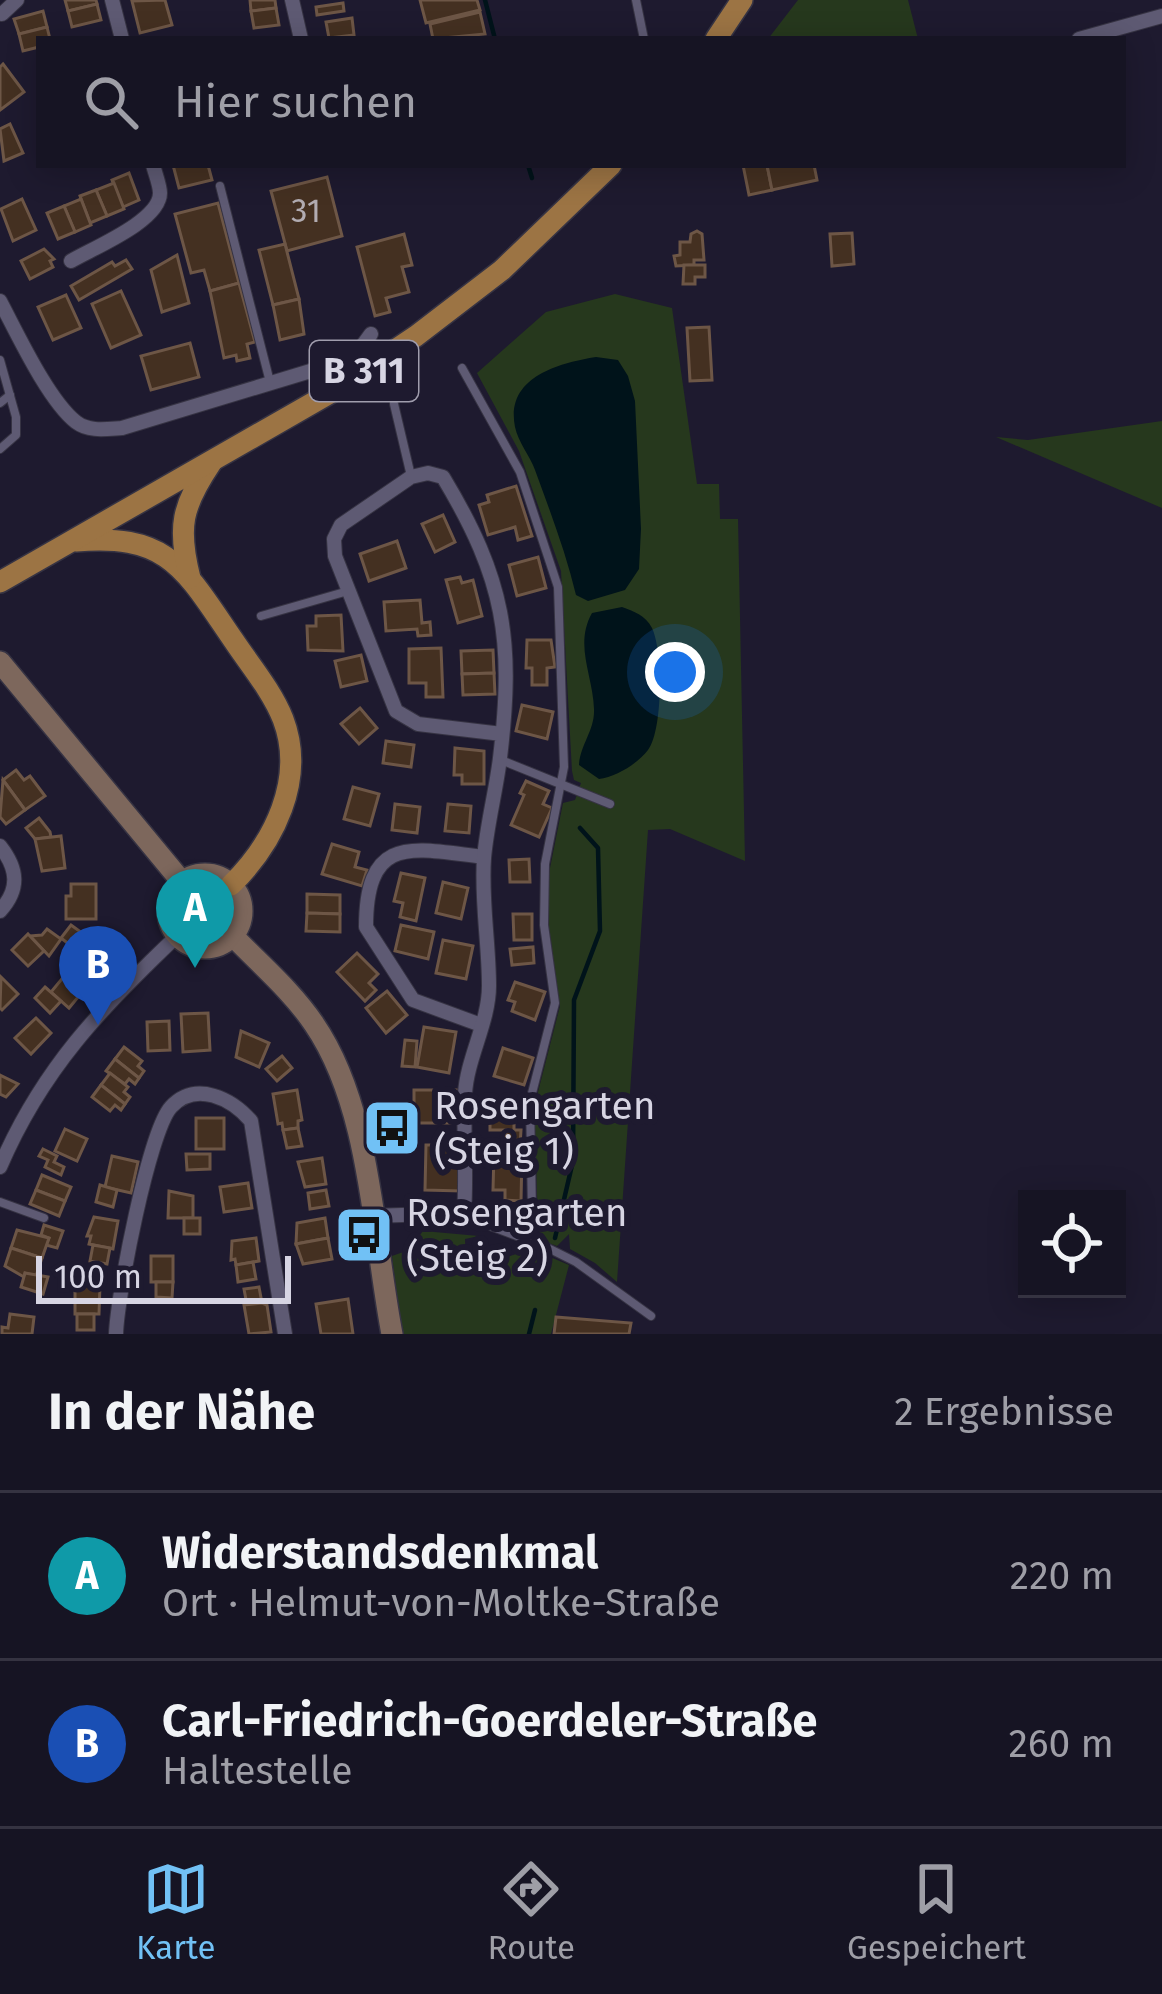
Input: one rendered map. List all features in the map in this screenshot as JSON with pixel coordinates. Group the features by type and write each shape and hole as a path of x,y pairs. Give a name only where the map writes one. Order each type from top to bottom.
{"main road":[{"path":"718,36 732,0"},
{"path":"719,36 742,0"},
{"name":"B 311","path":"0,582 337,389 416,336 502,270 608,168"},
{"path":"190,578 182,547 182,521 192,491 215,457"},
{"path":"69,542 109,538 142,543 168,557 190,578 283,718 290,746 284,806 268,841 231,885"}],"street":[{"path":"2,14 17,0"},
{"path":"112,0 121,36"},
{"path":"292,0 301,36"},
{"path":"1090,36 1162,16"},
{"path":"70,260 146,218 157,207 160,193 154,168"},
{"path":"0,301 29,357 64,408 78,424 95,430 122,428 327,366 360,349 371,334"},
{"path":"464,1213 468,1164 465,1090 490,992 484,857 500,759 508,670 504,622 466,515 443,477 428,473 411,477 341,525 334,539 334,556 396,711 418,724 502,734"},
{"path":"0,662 182,882"},
{"path":"0,846 10,859 15,881 13,895 0,911"},
{"path":"481,1025 413,1000 375,944 366,927 366,913 377,872 388,855 409,849 484,857"},
{"path":"202,874 231,885 242,910 233,936 207,949 177,936 168,907 182,882 202,874"},
{"path":"0,1167 66,1052 97,1012 177,936"},
{"path":"233,936 312,1020 332,1052 355,1115 392,1334"},
{"path":"116,1334 156,1142 168,1110 193,1095 221,1096 251,1121 285,1334"},
{"path":"371,1216 464,1213 520,1234"}],"lane":[{"path":"636,0 643,36"},
{"path":"220,186 271,383"},
{"path":"0,360 16,435 0,449"},
{"path":"462,368 520,472 558,587 564,767 545,864 544,925 555,1003 530,1101 532,1213 520,1234 576,1262 651,1316"},
{"path":"0,403 10,395"},
{"path":"394,404 411,477"},
{"path":"261,616 348,591"},
{"path":"500,759 610,804"},
{"path":"0,1202 44,1218"}],"green space":[{"path":"798,0 908,0 917,36 770,36"},
{"path":"615,294 672,308 697,484 719,484 720,519 738,519 745,861 670,829 648,830 617,1282 570,1249 569,1234 557,1246 543,1241 538,1228 538,1092 560,1006 549,929 549,873 563,803 575,800 581,783 574,780 572,771 561,571 519,451 477,373 546,312"},
{"path":"1162,421 1162,508 996,437 1028,440"},
{"path":"423,1231 479,1236 465,1239 466,1265 531,1249 569,1265 551,1334 402,1334 392,1256 409,1250"}],"shaded area":[{"path":"596,357 618,360 635,401 641,529 639,569 625,590 588,601 576,595 541,485 517,433 514,410 526,384 538,376 566,363"},
{"path":"622,607 646,620 656,639 660,690 656,726 648,750 638,760 599,779 579,765 594,717 585,637 592,613"}],"building":[{"path":"65,0 96,0 97,4 68,11"},
{"path":"165,0 172,25 140,33 132,1"},
{"path":"250,0 275,0 276,8 251,11"},
{"path":"420,0 477,0 480,10 426,23"},
{"path":"343,3 344,11 317,15 316,7"},
{"path":"97,4 101,20 72,27 68,11"},
{"path":"276,8 279,25 254,28 251,11"},
{"path":"43,11 47,27 19,34 14,19"},
{"path":"480,12 485,34 432,36 430,24"},
{"path":"352,18 354,35 329,36 326,22"},
{"path":"47,27 49,36 36,36 36,48 23,51 19,34"},
{"path":"3,64 24,92 0,110 0,67"},
{"path":"10,124 23,153 4,161 0,129"},
{"path":"174,168 209,168 212,180 179,188"},
{"path":"744,168 768,168 772,190 749,195"},
{"path":"768,168 815,168 817,180 772,190"},
{"path":"129,173 139,200 123,207 112,180"},
{"path":"327,177 342,236 287,251 271,191"},
{"path":"114,183 124,209 107,216 96,190"},
{"path":"96,190 107,216 90,223 80,196"},
{"path":"22,199 36,230 13,241 1,209"},
{"path":"81,199 91,225 75,232 64,206"},
{"path":"218,203 239,283 210,291 204,270 191,273 175,214"},
{"path":"64,206 75,232 58,239 47,213"},
{"path":"697,231 702,234 704,260 676,266 674,256 680,255 680,242 690,242"},
{"path":"852,233 854,264 832,266 830,234"},
{"path":"404,234 412,265 402,267 409,292 386,298 390,312 375,316 357,247"},
{"path":"285,244 299,299 273,305 259,250"},
{"path":"44,249 54,259 50,261 53,267 30,279 21,261"},
{"path":"177,255 189,303 162,312 151,270"},
{"path":"126,260 132,269 79,300 71,286 112,262 115,266"},
{"path":"684,265 705,265 705,277 695,277 695,284 683,284"},
{"path":"239,283 255,342 247,344 250,358 237,361 236,355 224,358 210,291"},
{"path":"121,291 141,335 111,348 92,304"},
{"path":"66,295 81,328 53,340 38,307"},
{"path":"299,299 304,334 280,340 273,305"},
{"path":"709,327 712,380 690,381 687,328"},
{"path":"190,343 199,377 151,390 141,356"},
{"path":"516,486 532,536 518,540 515,527 488,535 479,505 489,502 487,495"},
{"path":"443,515 455,542 435,552 422,524"},
{"path":"397,541 406,568 369,581 360,554"},
{"path":"538,557 546,588 517,596 509,565"},
{"path":"460,577 462,583 473,580 482,616 458,623 446,580"},
{"path":"420,600 422,623 430,622 431,635 418,636 417,629 386,631 384,602"},
{"path":"341,615 343,651 308,650 307,626 316,626 316,616"},
{"path":"527,640 551,640 555,667 547,668 547,685 532,685 532,668 526,668"},
{"path":"441,648 443,697 426,697 426,683 409,683 409,649"},
{"path":"493,650 494,673 462,674 461,651"},
{"path":"361,655 367,681 341,687 335,661"},
{"path":"494,673 495,694 463,695 462,674"},
{"path":"522,705 553,712 547,739 516,731"},
{"path":"360,708 377,728 359,744 341,724"},
{"path":"386,741 414,745 411,767 383,763"},
{"path":"455,748 484,751 484,784 462,784 462,775 454,775"},
{"path":"16,770 24,780 30,776 45,796 25,810 3,780"},
{"path":"3,780 25,810 6,824 0,817"},
{"path":"526,781 549,791 543,804 552,808 539,837 511,825"},
{"path":"353,787 379,794 370,826 344,819"},
{"path":"395,804 420,807 417,833 392,830"},
{"path":"448,804 471,806 469,833 445,831"},
{"path":"39,818 51,837 35,839 26,828"},
{"path":"61,836 65,868 42,871 35,839"},
{"path":"332,844 359,852 355,867 367,870 362,886 322,874"},
{"path":"529,859 530,882 510,882 509,860"},
{"path":"401,873 425,878 416,921 400,917 403,903 394,901"},
{"path":"443,882 468,888 461,919 436,913"},
{"path":"71,884 96,884 96,919 66,919"},
{"path":"307,894 340,895 340,914 307,913"},
{"path":"307,913 340,914 340,932 306,931"},
{"path":"513,914 532,914 532,940 514,940"},
{"path":"71,925 89,938 79,952 61,938"},
{"path":"401,925 434,932 428,959 395,951"},
{"path":"47,929 61,939 49,956 30,936 42,935"},
{"path":"28,934 44,951 28,966 12,950"},
{"path":"443,940 473,946 466,979 436,973"},
{"path":"533,947 534,963 512,965 510,949"},
{"path":"357,953 378,974 369,983 376,990 365,1001 337,972"},
{"path":"66,974 84,990 69,1008 51,992"},
{"path":"1,977 18,994 2,1010 0,1008"},
{"path":"515,982 545,992 535,1020 512,1011 515,1002 508,1000"},
{"path":"45,987 61,1001 50,1013 35,998"},
{"path":"387,991 407,1015 386,1033 366,1008"},
{"path":"208,1013 210,1050 183,1052 181,1014"},
{"path":"36,1018 51,1033 31,1054 15,1038"},
{"path":"169,1021 170,1050 148,1051 147,1022"},
{"path":"424,1027 456,1032 449,1073 417,1067"},
{"path":"241,1031 269,1043 259,1067 236,1057"},
{"path":"405,1040 417,1041 415,1067 402,1066"},
{"path":"124,1047 142,1061 138,1066 144,1071 139,1078 115,1059"},
{"path":"503,1048 533,1058 524,1085 494,1076"},
{"path":"282,1056 292,1068 277,1081 266,1069"},
{"path":"115,1059 139,1078 135,1084 129,1079 125,1084 106,1071"},
{"path":"110,1073 128,1087 124,1092 130,1097 125,1104 101,1085"},
{"path":"0,1075 18,1084 6,1097 0,1094"},
{"path":"101,1085 125,1104 121,1110 115,1105 110,1111 92,1097"},
{"path":"297,1090 302,1120 298,1128 283,1130 273,1094"},
{"path":"414,1090 457,1090 457,1123 414,1123"},
{"path":"490,1103 514,1103 514,1130 521,1130 520,1146 506,1146 506,1130 490,1130"},
{"path":"196,1118 224,1118 224,1149 196,1149"},
{"path":"298,1128 302,1146 287,1148 283,1130"},
{"path":"65,1129 87,1139 77,1161 55,1151"},
{"path":"426,1145 457,1145 461,1191 425,1190"},
{"path":"43,1149 57,1156 54,1162 64,1167 61,1175 45,1167 48,1160 39,1156"},
{"path":"494,1153 522,1154 521,1201 505,1200 505,1190 493,1190"},
{"path":"186,1154 210,1154 210,1169 187,1170"},
{"path":"112,1156 138,1162 131,1193 105,1187"},
{"path":"322,1158 326,1184 305,1187 298,1162"},
{"path":"42,1175 71,1187 65,1201 36,1190"},
{"path":"248,1183 252,1208 224,1212 220,1187"},
{"path":"100,1185 117,1190 113,1207 96,1202"},
{"path":"36,1190 65,1201 59,1216 30,1204"},
{"path":"326,1190 329,1206 310,1209 308,1193"},
{"path":"169,1191 193,1196 193,1218 168,1218"},
{"path":"94,1217 118,1221 113,1249 89,1244"},
{"path":"184,1218 200,1218 200,1234 184,1234"},
{"path":"325,1218 328,1238 296,1244 297,1223"},
{"path":"44,1225 63,1231 57,1248 46,1245 49,1238 41,1235"},
{"path":"17,1230 49,1238 42,1258 11,1248"},
{"path":"256,1238 259,1261 236,1265 231,1260 232,1241"},
{"path":"328,1238 332,1259 303,1264 296,1244"},
{"path":"93,1245 110,1248 107,1264 90,1261"},
{"path":"11,1248 42,1258 36,1276 25,1273 24,1277 5,1266"},
{"path":"151,1256 173,1256 173,1282 151,1282"},
{"path":"253,1262 256,1279 238,1282 236,1265"},
{"path":"25,1273 48,1277 43,1294 21,1287"},
{"path":"156,1282 173,1282 172,1298 156,1297"},
{"path":"75,1285 100,1285 99,1314 75,1314"},
{"path":"259,1287 262,1303 247,1305 244,1289"},
{"path":"348,1299 353,1334 321,1334 316,1304"},
{"path":"244,1305 267,1305 271,1332 249,1334"},
{"path":"10,1314 34,1317 32,1334 2,1334"},
{"path":"77,1314 94,1314 94,1330 77,1330"},
{"path":"556,1317 631,1323 629,1334 554,1334"}],"waterway":[{"path":"485,0 494,36"},
{"path":"529,168 532,178"},
{"path":"555,1238 573,1161 574,1000 600,931 598,848 580,828"},
{"path":"529,1334 535,1310"}],"place":[{"name":"Widerstandsdenkmal","path":"195,968"},
{"name":"Carl-Friedrich-Goerdeler-Straße","path":"98,1025"},
{"name":"Rosengarten (Steig 1)","path":"392,1128"},
{"name":"Rosengarten (Steig 2)","path":"364,1235"}]}
